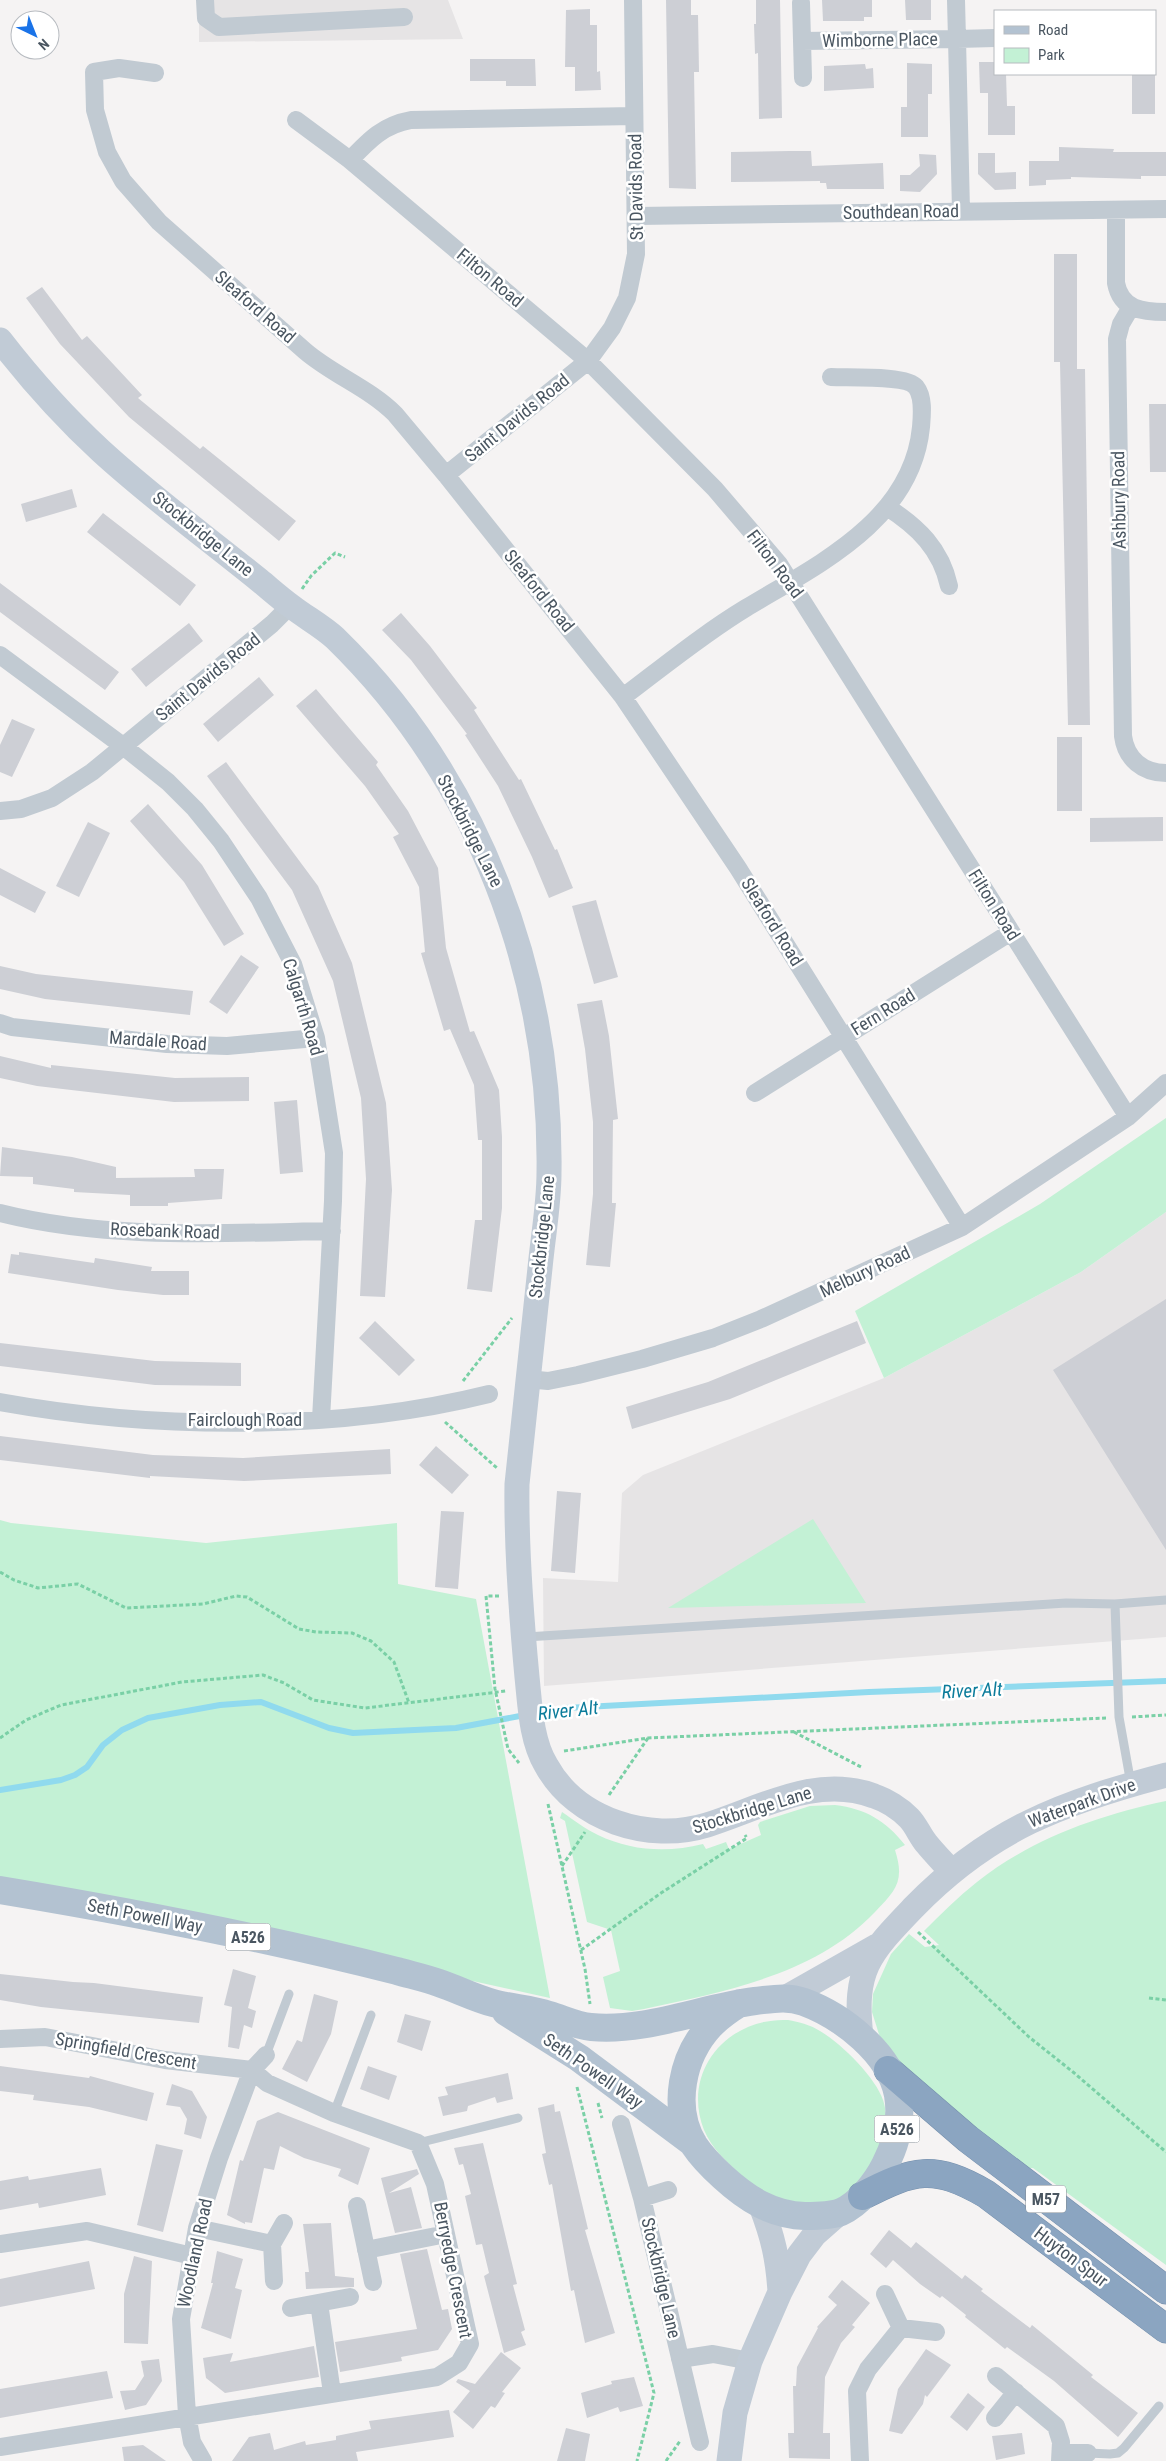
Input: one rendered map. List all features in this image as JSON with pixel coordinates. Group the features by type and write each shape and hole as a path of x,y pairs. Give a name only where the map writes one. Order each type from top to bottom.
{"highway":[{"name":"Huyton Spur","path":"888,2070 968,2138 1166,2290"},
{"name":"Huyton Spur","path":"862,2196 885,2184 916,2173 936,2174 964,2181 986,2194 1166,2329"}],"main road":[{"name":"Stockbridge Lane","path":"0,340 48,398 103,454 290,606 332,635 375,680 410,726 442,773 468,818 496,879 514,929 529,982 540,1035 548,1113 549,1176 517,1484 516,1525 523,1637 534,1726 533,1763 552,1775 573,1797 597,1814 631,1828 664,1832 684,1830 806,1791 823,1788 858,1791 875,1796 910,1818 926,1843 952,1871"},
{"name":"Waterpark Drive","path":"952,1871 975,1853 1027,1821 1130,1784 1166,1775"},
{"path":"861,2036 858,2011 860,1991 864,1970 877,1946 952,1871"},
{"name":"Seth Powell Way","path":"0,1890 182,1923 349,1959 434,1981 491,2002 548,2014 589,2027 645,2024 740,2003"},
{"path":"787,1997 877,1946"},
{"name":"A526","path":"787,1997 825,2010 861,2036 888,2070 898,2095 899,2122 893,2150 880,2175 862,2196 840,2212 812,2216 787,2215 761,2206 738,2191 708,2163 693,2143 684,2121 680,2099 690,2059 711,2025 740,2003 787,1997"},
{"name":"Seth Powell Way","path":"491,2002 579,2058 693,2143"},
{"path":"761,2206 773,2236 778,2258 780,2292"},
{"path":"730,2461 735,2413 750,2361 780,2292 799,2255 815,2234 840,2212"}],"street":[{"path":"205,0 206,18 219,27 404,17"},
{"name":"St Davids Road","path":"588,361 612,328 627,298 636,254 633,0"},
{"name":"Wimborne Place","path":"956,0 957,39"},
{"name":"Wimborne Place","path":"801,4 803,78"},
{"name":"Wimborne Place","path":"802,41 994,38"},
{"path":"957,39 961,211"},
{"name":"Sleaford Road","path":"155,73 119,68 94,72 95,110 107,152 124,181 159,222 305,351 331,371 385,405 446,475 623,698 738,868 962,1228"},
{"path":"350,160 381,130 390,125 411,120 634,116"},
{"name":"Filton Road","path":"296,120 350,160 588,361 715,489 792,582 1128,1117"},
{"name":"Southdean Road","path":"637,216 1166,209"},
{"path":"1116,210 1116,283 1121,299 1131,307 1146,312 1166,312"},
{"name":"Ashbury Road","path":"1131,307 1121,324 1117,339 1123,736 1127,752 1135,762 1150,771 1166,772"},
{"name":"Saint Davids Road","path":"446,475 588,361"},
{"path":"623,698 684,650 745,608 792,582 846,546 887,507 901,487 919,443 921,397 918,388 906,380 831,377"},
{"path":"887,507 912,525 934,549 945,566 949,586"},
{"name":"Saint Davids Road","path":"0,811 21,809 52,798 92,772 272,624 290,606"},
{"name":"Calgarth Road","path":"0,655 123,746 168,782 195,808 221,841 259,898 293,964 316,1038 334,1153 332,1231 321,1419"},
{"name":"Fern Road","path":"755,1093 1011,932"},
{"name":"Mardale Road","path":"0,1023 12,1027 167,1044 227,1046 316,1038"},
{"name":"Melbury Road","path":"527,1379 548,1381 578,1375 713,1338 761,1319 962,1228 1128,1117 1166,1083"},
{"name":"Rosebank Road","path":"0,1213 28,1220 117,1230 232,1233 332,1231"},
{"name":"Fairclough Road","path":"0,1402 102,1418 241,1422 321,1419 394,1413 444,1405 489,1394"},
{"name":"Springfield Crescent","path":"0,2039 45,2037 165,2060 252,2070"},
{"name":"Woodland Road","path":"203,2461 192,2442 187,2415 181,2319 197,2228 218,2158 252,2070 266,2055"},
{"path":"252,2070 266,2083 334,2113 418,2143"},
{"name":"Stockbridge Lane","path":"621,2124 642,2198 700,2442"},
{"name":"Berryedge Crescent","path":"187,2415 437,2377 459,2363 470,2344 436,2184 418,2143"},
{"name":"Stockbridge Lane","path":"642,2198 668,2190"},
{"path":"356,2206 373,2282"},
{"path":"274,2281 272,2244 284,2223"},
{"path":"197,2228 272,2244"},
{"path":"0,2244 87,2231 192,2256"},
{"path":"366,2250 446,2234"},
{"path":"885,2294 901,2328"},
{"path":"291,2308 350,2297"},
{"path":"319,2303 332,2393"},
{"path":"901,2328 936,2332"},
{"path":"860,2461 857,2391 868,2368 901,2328"},
{"name":"Stockbridge Lane","path":"680,2359 714,2354 750,2361"},
{"path":"996,2376 1056,2426 1061,2457 1088,2453"},
{"path":"995,2418 1016,2392"},
{"path":"0,2447 187,2415"}],"lane":[{"path":"523,1637 1066,1603 1116,1604 1166,1600"},
{"path":"1116,1604 1119,1717 1130,1784"},
{"path":"266,2055 289,1994"},
{"path":"334,2113 370,2015"},
{"path":"418,2143 518,2118"},
{"path":"1088,2453 1118,2453 1159,2406"}],"path":[{"path":"290,606 311,576 335,553 345,556"},
{"path":"515,1314 444,1405 444,1422 517,1484"},
{"path":"0,1572 14,1580 38,1588 78,1584 126,1608 203,1604 236,1596 247,1597 299,1628 316,1632 352,1633 371,1641 394,1662 410,1703"},
{"path":"506,1595 486,1596 496,1693 508,1749 533,1763 648,1738 1166,1715"},
{"path":"0,1738 26,1720 61,1705 182,1682 253,1675 275,1678 303,1695 328,1704 365,1708 496,1693 529,1694"},
{"path":"609,1796 648,1738"},
{"path":"547,1800 581,1950 590,2005"},
{"path":"581,1950 661,1894 747,1838 735,1814"},
{"path":"562,1866 588,1828"},
{"path":"903,1919 940,1951 1029,2037 1166,2152"},
{"path":"1149,1998 1166,2000"},
{"path":"576,2082 654,2393 637,2461"}],"shaded area":[{"path":"199,0 448,0 463,39 199,42"},
{"path":"1166,1212 1166,1637 544,1686 543,1578 618,1582 622,1493 643,1475 884,1378 1081,1272"}],"green space":[{"path":"1166,1118 1166,1212 1081,1272 884,1378 855,1311 1040,1204"},
{"path":"813,1519 866,1603 668,1608"},
{"path":"0,1520 11,1523 206,1543 397,1523 398,1584 476,1599 550,1998 132,1906 0,1880"},
{"path":"1166,1801 1166,2265 1033,2168 1020,2168 934,2098 882,2044 872,2012 873,1994 891,1954 909,1934 925,1947 939,1945 924,1931 977,1882 1020,1853 1043,1841 1091,1821"},
{"path":"835,1805 856,1809 874,1817 898,1836 905,1845 895,1850 899,1877 893,1891 875,1912 851,1934 797,1966 737,1987 632,2011 610,2008 603,1977 620,1971 611,1930 587,1922 565,1821 560,1818 562,1812 593,1833 636,1847 676,1849 703,1844 706,1849 726,1842 729,1849 761,1835 758,1825 760,1822 810,1806"},
{"path":"788,2020 816,2029 847,2052 866,2072 879,2091 885,2110 884,2131 873,2170 857,2186 839,2199 809,2206 770,2198 756,2190 725,2160 711,2143 704,2130 699,2108 699,2088 705,2068 715,2052 729,2038 746,2028 766,2021"}],"building":[{"path":"666,0 691,0 691,15 698,15 699,72 694,72 696,189 669,188"},
{"path":"756,0 780,0 782,118 759,119 758,53 755,54 754,24 756,24"},
{"path":"822,0 872,0 872,17 864,17 864,21 823,21"},
{"path":"905,0 931,0 931,20 906,20"},
{"path":"590,9 590,25 597,25 597,72 600,71 601,90 575,91 575,67 565,67 566,10"},
{"path":"470,59 535,59 536,86 506,86 506,81 470,81"},
{"path":"979,62 994,62 994,75 1006,75 1007,106 1015,106 1015,135 988,135 988,93 980,93"},
{"path":"907,63 932,64 932,94 928,94 928,137 901,137 901,107 907,107"},
{"path":"865,64 866,69 873,68 874,88 824,91 824,66"},
{"path":"1132,75 1155,75 1155,114 1132,114"},
{"path":"1059,147 1114,149 1113,152 1166,152 1166,176 1141,176 1141,179 1071,177 1071,179 1046,180 1046,185 1029,186 1029,161 1059,161"},
{"path":"811,151 812,166 883,163 884,189 827,189 826,183 820,183 820,181 731,182 731,152"},
{"path":"978,153 995,153 995,173 1016,172 1016,189 995,190 978,174"},
{"path":"919,154 936,155 937,174 920,192 900,191 900,175 910,175 920,166"},
{"path":"1054,254 1077,254 1077,369 1085,369 1090,725 1068,725 1060,362 1054,362"},
{"path":"42,287 82,340 87,336 142,395 138,398 200,449 203,446 296,521 279,541 129,417 60,344 26,298"},
{"path":"1149,404 1166,404 1166,472 1150,472"},
{"path":"72,489 77,507 26,522 21,504"},
{"path":"103,513 196,585 180,606 87,532"},
{"path":"0,583 119,672 105,690 0,612"},
{"path":"401,613 430,646 477,708 474,710 519,780 521,779 555,850 557,849 573,888 549,898 532,857 498,786 465,735 467,734 411,660 382,630"},
{"path":"189,623 203,641 146,687 131,669"},
{"path":"259,677 274,695 218,742 203,724"},
{"path":"316,689 378,762 376,765 408,811 438,868 446,948 470,1032 474,1031 499,1090 502,1137 502,1208 492,1292 467,1289 475,1220 482,1220 482,1140 478,1140 474,1085 450,1029 444,1031 421,953 425,952 419,887 393,837 399,834 365,786 296,706"},
{"path":"12,719 35,729 12,777 0,772 0,745"},
{"path":"1057,737 1082,737 1082,811 1057,811"},
{"path":"226,762 318,886 352,963 386,1103 392,1190 385,1297 360,1296 366,1179 361,1098 333,981 292,890 207,776"},
{"path":"148,804 202,865 244,934 224,946 184,882 130,821"},
{"path":"1163,817 1163,841 1090,842 1090,818"},
{"path":"88,822 110,833 79,897 56,886"},
{"path":"0,868 46,892 35,913 0,895"},
{"path":"596,900 618,977 594,984 572,906"},
{"path":"241,955 259,967 227,1014 209,1002"},
{"path":"0,966 36,974 193,991 190,1015 45,999 0,989"},
{"path":"602,1000 609,1036 618,1119 613,1120 612,1203 616,1203 610,1267 586,1265 593,1194 593,1122 585,1049 577,1004"},
{"path":"0,1056 51,1068 51,1065 175,1078 249,1077 249,1101 174,1102 37,1086 0,1078"},
{"path":"297,1100 303,1172 280,1174 274,1102"},
{"path":"2,1147 72,1157 116,1167 116,1178 195,1177 194,1169 224,1169 222,1199 168,1203 168,1206 130,1206 130,1195 74,1192 74,1189 33,1184 33,1177 0,1176"},
{"path":"19,1252 94,1263 95,1258 152,1267 151,1271 189,1271 189,1295 163,1295 118,1290 8,1273 11,1254 19,1255"},
{"path":"1166,1299 1166,1550 1053,1370"},
{"path":"375,1321 415,1360 399,1376 359,1338"},
{"path":"857,1321 866,1343 730,1399 632,1429 626,1407 708,1382"},
{"path":"0,1343 155,1361 241,1363 241,1386 155,1385 0,1366"},
{"path":"0,1436 153,1455 243,1458 390,1449 391,1474 244,1481 150,1476 150,1478 0,1460"},
{"path":"436,1446 469,1475 452,1494 419,1465"},
{"path":"557,1491 581,1493 575,1573 551,1571"},
{"path":"441,1511 464,1512 458,1589 435,1587"},
{"path":"233,1969 256,1976 248,2008 256,2011 252,2028 244,2025 239,2049 228,2047 232,2007 224,2005"},
{"path":"0,1974 94,1983 203,1997 199,2023 41,2007 0,2000"},
{"path":"314,1994 338,2001 331,2034 307,2082 282,2069 297,2040 302,2042"},
{"path":"405,2014 431,2021 422,2051 397,2042"},
{"path":"0,2066 89,2078 90,2076 154,2093 147,2121 89,2107 33,2100 34,2095 0,2091"},
{"path":"368,2066 397,2076 389,2100 360,2089"},
{"path":"508,2073 513,2099 497,2103 495,2097 468,2106 467,2111 443,2116 438,2097 448,2095 445,2087"},
{"path":"172,2084 192,2091 207,2117 201,2139 184,2134 187,2119 180,2107 166,2105"},
{"path":"554,2104 555,2112 560,2111 588,2229 585,2230 615,2333 585,2343 574,2290 571,2291 552,2184 549,2185 542,2154 546,2153 538,2108"},
{"path":"278,2112 370,2148 358,2185 338,2176 341,2169 304,2158 280,2146 274,2170 264,2168 252,2223 245,2222 245,2224 227,2215 240,2160 243,2161 257,2121"},
{"path":"483,2143 517,2284 513,2285 525,2330 521,2332 526,2345 504,2353 484,2276 489,2273 482,2244 476,2245 465,2196 471,2194 463,2164 459,2165 454,2148"},
{"path":"156,2144 183,2150 163,2232 137,2225"},
{"path":"101,2168 106,2195 39,2208 38,2203 0,2210 0,2181 28,2176 29,2180"},
{"path":"417,2169 419,2174 389,2193 411,2187 422,2228 395,2233 381,2178"},
{"path":"331,2223 335,2276 354,2278 354,2287 306,2289 305,2272 309,2272 303,2224"},
{"path":"889,2230 911,2248 916,2242 962,2279 965,2275 983,2289 981,2291 1030,2328 1032,2325 1093,2375 1091,2377 1138,2413 1118,2437 1054,2381 1007,2347 1005,2349 965,2317 966,2315 942,2296 940,2298 920,2284 893,2260 886,2268 870,2254"},
{"path":"427,2249 442,2310 448,2309 452,2329 438,2350 401,2357 402,2361 340,2372 335,2342 417,2329 400,2254"},
{"path":"217,2251 243,2259 235,2288 242,2290 231,2339 201,2328 213,2283 211,2283"},
{"path":"134,2256 152,2261 148,2344 124,2343 124,2294"},
{"path":"89,2261 95,2289 0,2307 0,2279"},
{"path":"842,2280 870,2303 852,2325 855,2327 841,2343 825,2377 823,2433 830,2433 830,2459 789,2458 788,2433 794,2433 793,2386 796,2386 797,2367 817,2327 837,2305 828,2297"},
{"path":"314,2346 319,2377 225,2393 206,2378 203,2358 233,2353 230,2362"},
{"path":"926,2349 951,2365 927,2397 925,2395 923,2404 902,2434 889,2431 898,2389"},
{"path":"501,2352 521,2368 502,2392 505,2393 495,2408 491,2406 473,2429 453,2412 470,2391 456,2382 458,2379 475,2384"},
{"path":"159,2359 162,2381 146,2405 125,2410 120,2391 135,2390 144,2376 141,2361"},
{"path":"107,2371 113,2398 0,2418 0,2389"},
{"path":"634,2377 643,2406 620,2412 618,2407 587,2418 581,2393 612,2384 611,2381"},
{"path":"968,2393 985,2407 967,2431 950,2417"},
{"path":"449,2410 454,2437 356,2452 358,2461 232,2461 249,2437 270,2433 274,2450 305,2441 306,2445 336,2440 336,2436 371,2429 369,2421"},
{"path":"566,2428 590,2434 585,2461 557,2461"},
{"path":"1022,2433 1025,2454 996,2460 992,2436"},
{"path":"143,2445 166,2461 124,2461 122,2447"}],"waterway":[{"name":"River Alt","path":"535,1714 566,1708 869,1692 1166,1681"},
{"name":"River Alt","path":"0,1790 61,1780 75,1775 87,1767 103,1745 122,1730 148,1718 220,1705 261,1702 329,1728 353,1733 456,1728 525,1715"}]}
